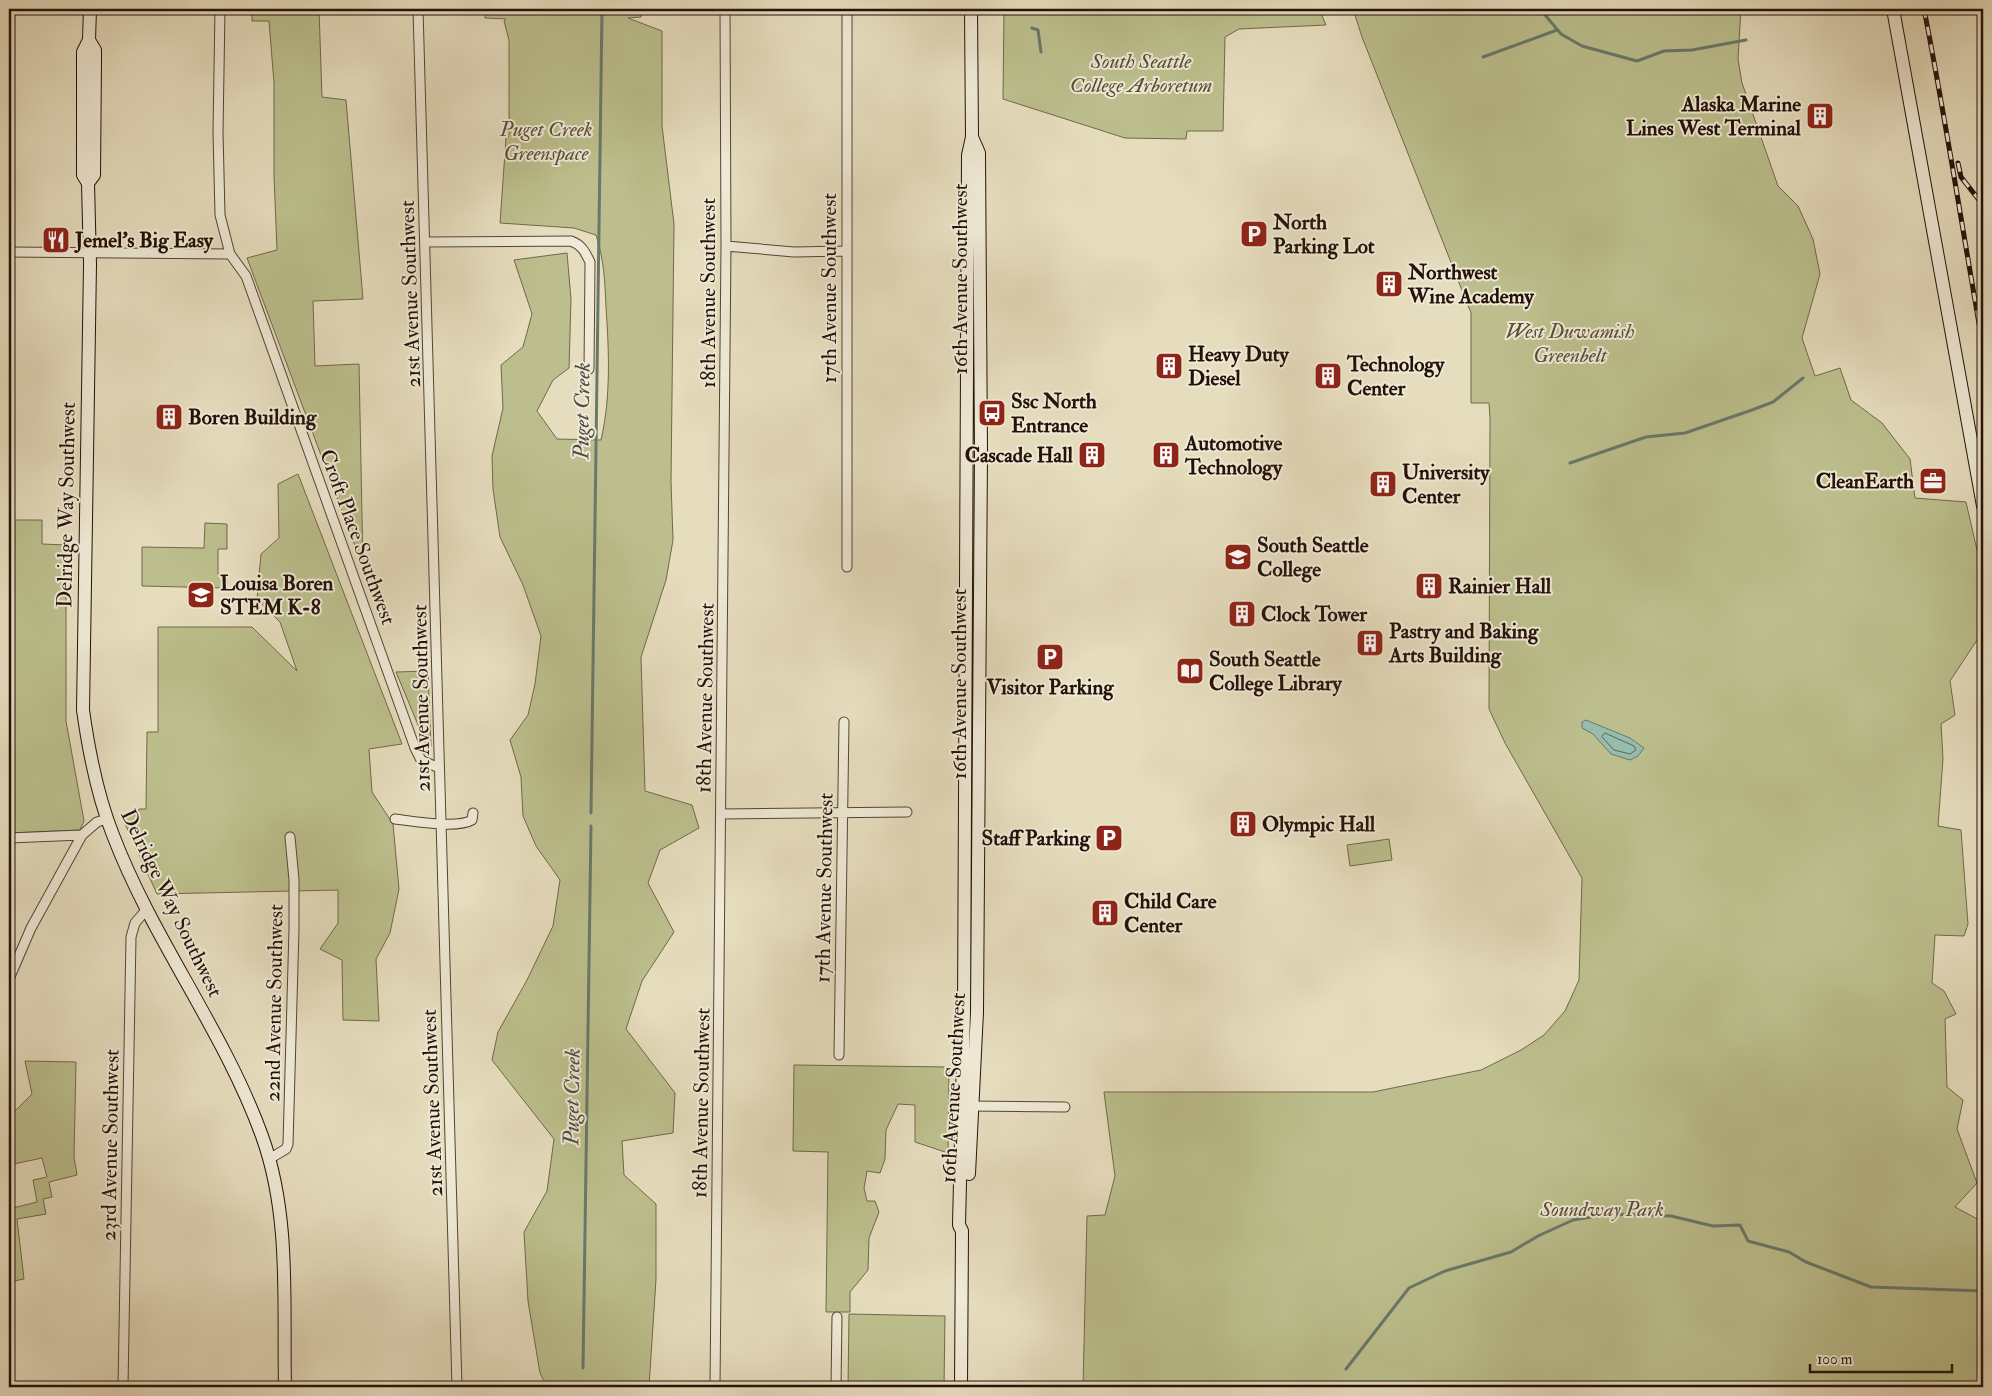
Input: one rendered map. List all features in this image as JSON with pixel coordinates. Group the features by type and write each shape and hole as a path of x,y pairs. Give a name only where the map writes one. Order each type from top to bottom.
{"main road":[{"name":"Delridge Way Southwest","path":"90,9 89,40 83,52 83,175 88,183 89,253 83,710 88,748 107,820 147,909 248,1102 269,1159 278,1203 283,1246 284,1387"},
{"name":"16th Avenue Southwest","path":"961,1387 962,1231 959,1225 968,1106 967,165 972,137 971,9"},
{"path":"1892,9 1983,506"}],"street":[{"path":"9,252 230,254 221,226 218,198 220,9"},
{"name":"21st Avenue Southwest","path":"418,9 457,1387"},
{"name":"18th Avenue Southwest","path":"715,1387 726,246 725,9"},
{"name":"17th Avenue Southwest","path":"847,9 847,567"},
{"path":"426,242 570,241 578,244 585,251 590,262 589,369"},
{"path":"726,246 794,252 846,251"},
{"name":"Croft Place Southwest","path":"230,254 241,267 249,284 415,748 421,760 439,768"},
{"name":"17th Avenue Southwest","path":"839,1054 844,722"},
{"path":"721,814 907,812"},
{"path":"395,819 468,823 472,820 473,813"},
{"path":"9,979 31,928 82,835 97,822 107,820"},
{"path":"9,838 82,835"},
{"name":"22nd Avenue Southwest","path":"269,1159 286,1149 288,1144 294,929 294,880 290,838"},
{"name":"23rd Avenue Southwest","path":"123,1387 131,937 134,924 147,909"},
{"path":"968,1106 1065,1106"},
{"path":"836,1387 837,1317"}],"green space":[{"path":"252,9 319,9 322,97 346,100 363,299 313,301 315,366 359,364 363,567 247,258 277,250 274,176 274,83 269,21 252,21"},
{"name":"Puget Creek Greenspace","path":"485,9 641,9 641,17 628,18 662,31 662,126 674,224 671,481 673,540 666,580 641,657 645,791 692,805 699,828 660,850 648,883 674,932 642,981 626,1029 675,1093 673,1133 622,1141 624,1175 656,1204 656,1279 649,1387 547,1387 540,1373 528,1301 524,1232 547,1191 554,1139 492,1060 498,1032 527,980 553,926 560,880 536,846 523,816 521,777 510,740 528,715 535,684 541,636 523,585 500,537 493,489 492,456 503,408 501,365 523,347 532,314 514,260 567,253 571,299 569,368 553,380 537,411 557,439 601,440 608,391 608,357 604,271 596,235 574,228 500,223 506,138 509,136 509,40 504,21 506,19 485,18"},
{"name":"South Seattle College Arboretum","path":"1004,9 1319,9 1326,25 1239,29 1225,37 1223,131 1187,131 1186,139 1125,138 1003,99"},
{"path":"1353,9 1741,9 1738,59 1742,83 1778,186 1798,206 1813,239 1820,274 1802,338 1815,376 1840,368 1851,400 1882,423 1910,459 1915,498 1966,502 1982,572 1983,631 1950,681 1955,715 1941,724 1943,759 1938,826 1961,830 1968,924 1964,936 1935,935 1932,983 1944,991 1956,1014 1945,1019 1947,1087 1963,1100 1957,1129 1977,1183 1955,1207 1983,1222 1983,1387 1083,1387 1087,1216 1105,1215 1115,1176 1104,1092 1373,1092 1481,1070 1521,1050 1544,1035 1565,1011 1579,980 1582,878 1505,743 1489,709 1490,418 1489,403 1471,403 1471,313 1362,37"},
{"path":"9,434 11,434 10,520 42,520 42,544 66,545 66,721 84,821 80,830 9,833"},
{"path":"298,474 402,744 369,749 372,792 393,824 399,889 390,933 376,959 379,1021 343,1020 342,960 320,949 338,923 338,890 157,894 121,815 138,815 139,809 146,809 147,732 158,732 158,627 252,627 297,671 280,622 257,599 261,554 279,538 278,484"},
{"path":"205,523 227,524 227,549 218,549 218,574 227,574 227,588 142,586 142,547 204,548"},
{"path":"428,671 431,746 426,744 396,672"},
{"path":"1389,839 1392,860 1350,866 1347,845"},
{"path":"25,1061 76,1062 74,1157 77,1175 49,1182 52,1197 43,1199 46,1214 17,1219 24,1279 9,1282 9,1230 12,1229 9,1209 37,1202 33,1180 47,1177 42,1158 9,1165 9,1110 15,1111 32,1094"},
{"path":"794,1065 949,1067 948,1153 915,1142 915,1105 898,1104 886,1130 885,1159 880,1173 867,1171 864,1188 867,1201 875,1201 879,1212 869,1238 868,1270 850,1292 850,1312 826,1312 828,1152 793,1151"},
{"path":"849,1314 945,1316 944,1387 848,1387"}],"water":[{"path":"1586,720 1630,738 1644,748 1638,756 1630,760 1611,754 1593,734 1582,728 1582,722"}],"waterway":[{"name":"Puget Creek","path":"591,813 602,9"},
{"path":"1540,9 1561,34 1582,46 1637,61 1664,51 1692,50 1746,40"},
{"path":"1032,28 1038,30 1041,52"},
{"path":"1483,57 1557,30"},
{"path":"1570,463 1646,437 1685,433 1752,410 1773,402 1803,378"},
{"name":"Puget Creek","path":"583,1368 591,826"},
{"path":"1346,1369 1409,1288 1445,1271 1511,1252 1538,1236 1573,1220 1609,1214 1671,1216 1713,1226 1740,1225 1748,1241 1789,1252 1806,1262 1871,1287 1983,1291"}],"railway":[{"path":"1924,9 1983,346"},
{"path":"1958,163 1961,177 1983,205"}],"place":[{"name":"Alaska Marine Lines West Terminal","path":"1820,116"},
{"name":"North Parking Lot","path":"1254,234"},
{"name":"Jemel's Big Easy","path":"56,240"},
{"name":"Northwest Wine Academy","path":"1389,284"},
{"name":"Heavy Duty Diesel","path":"1169,366"},
{"name":"Technology Center","path":"1328,376"},
{"name":"Ssc North Entrance","path":"992,413"},
{"name":"Boren Building","path":"169,417"},
{"name":"Cascade Hall","path":"1092,455"},
{"name":"Automotive Technology","path":"1166,455"},
{"name":"CleanEarth","path":"1933,481"},
{"name":"University Center","path":"1383,484"},
{"name":"South Seattle College","path":"1238,557"},
{"name":"Rainier Hall","path":"1429,586"},
{"name":"Louisa Boren STEM K-8","path":"201,595"},
{"name":"Clock Tower","path":"1242,614"},
{"name":"Pastry and Baking Arts Building","path":"1370,643"},
{"name":"Visitor Parking","path":"1050,657"},
{"name":"South Seattle College Library","path":"1190,671"},
{"name":"Olympic Hall","path":"1243,824"},
{"name":"Staff Parking","path":"1109,838"},
{"name":"Child Care Center","path":"1105,913"}],"park label":[{"name":"West Duwamish Greenbelt","path":"1570,343"},
{"name":"Soundway Park","path":"1602,1209"}]}
